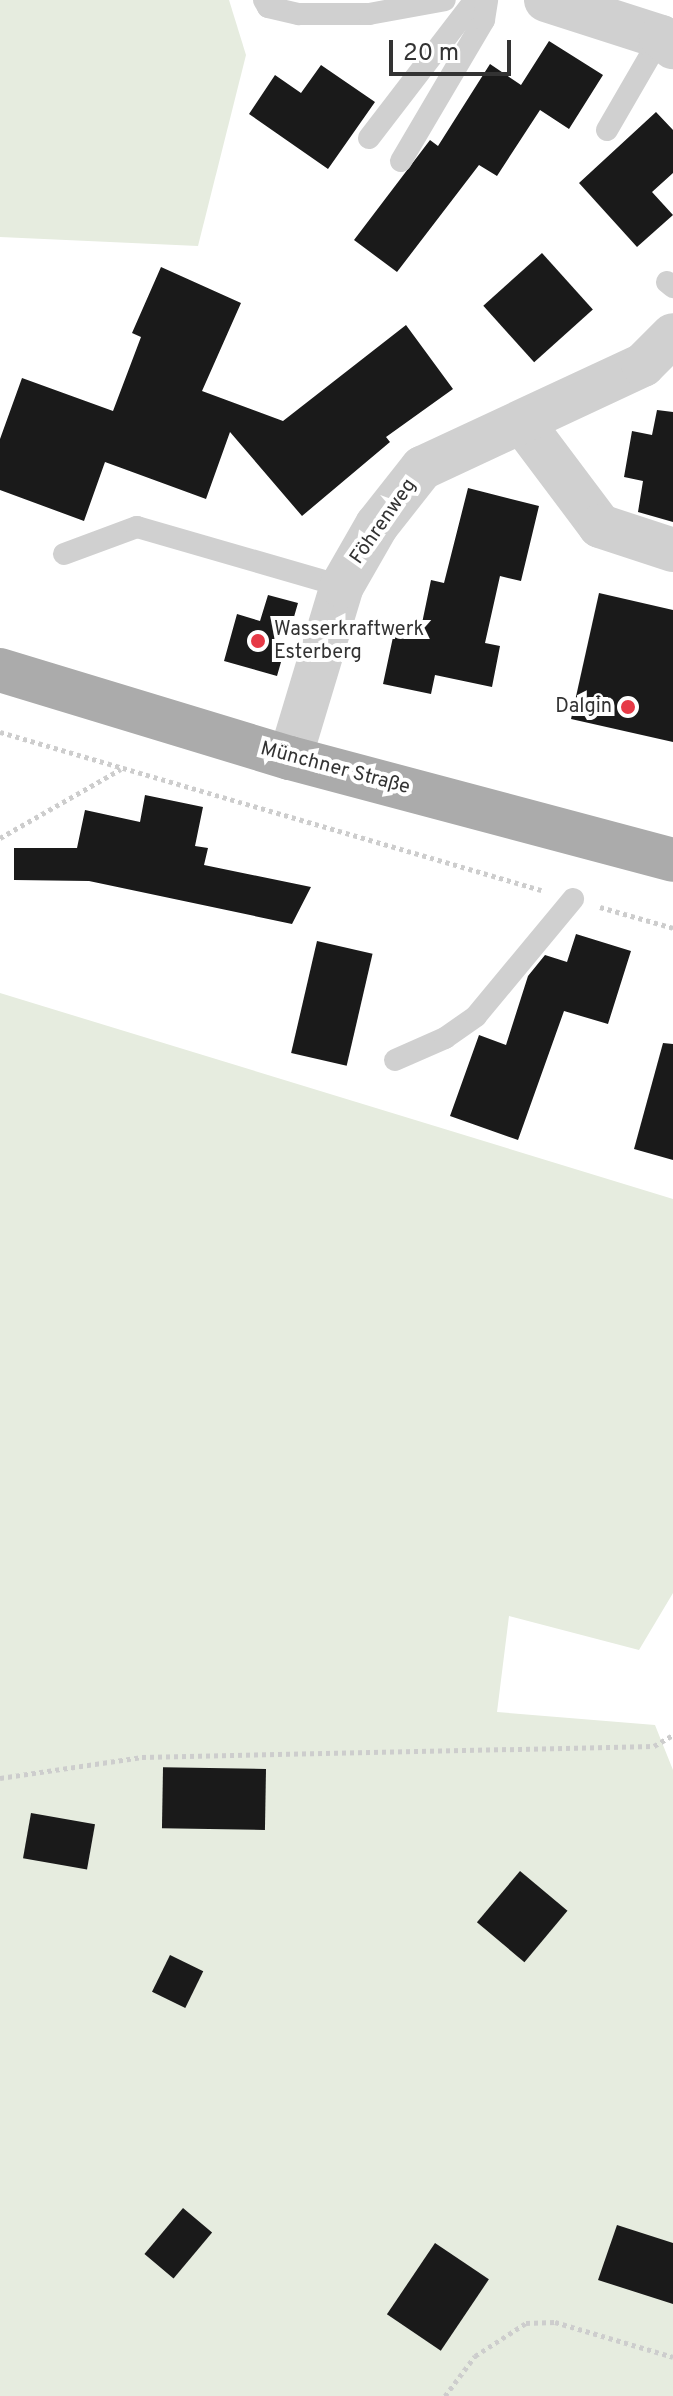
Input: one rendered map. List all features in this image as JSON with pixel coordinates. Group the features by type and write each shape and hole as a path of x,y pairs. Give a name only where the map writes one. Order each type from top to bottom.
{"main road":[{"name":"Münchner Straße","path":"0,670 290,758 673,860"}],"street":[{"path":"546,0 667,42"},
{"name":"Föhrenweg","path":"290,758 342,586 377,525 422,468 643,365 673,335"},
{"path":"522,422 600,526 673,550"}],"lane":[{"path":"264,0 268,7 299,14 341,14 445,0"},
{"path":"369,138 475,0"},
{"path":"401,161 484,20 487,0"},
{"path":"607,130 667,42"},
{"path":"64,554 137,527 342,586"},
{"path":"395,1060 445,1038 476,1016 573,899"}],"path":[{"path":"0,732 673,928"},
{"path":"0,838 121,769"},
{"path":"0,1778 142,1757 654,1746 673,1735"},
{"path":"445,2396 475,2356 526,2323 555,2322 673,2357"}],"shaded area":[{"path":"0,0 229,0 246,55 198,246 0,237"},
{"path":"0,993 673,1199 673,1593 639,1650 509,1616 497,1712 655,1725 673,1770 673,2396 0,2396"}],"building":[{"path":"549,41 603,75 569,129 540,110 497,176 479,165 397,272 354,240 430,140 438,146 490,64 521,85"},
{"path":"321,65 375,102 328,169 249,114 275,75 301,93"},
{"path":"656,112 673,130 673,173 652,192 673,215 637,247 579,183"},
{"path":"542,253 593,309 534,362 483,306"},
{"path":"161,267 241,303 202,391 283,421 406,325 453,389 386,437 390,442 302,516 230,432 206,499 105,462 84,521 0,490 0,439 22,378 113,411 141,337 132,333"},
{"path":"657,410 673,412 673,522 638,512 643,481 624,477 632,431 652,435"},
{"path":"468,488 539,506 521,581 500,576 485,643 500,646 492,687 435,675 431,694 383,684 396,623 421,628 431,580 444,583"},
{"path":"599,593 673,610 673,742 571,719"},
{"name":"Wasserkraftwerk Esterberg","path":"268,595 298,603 277,676 224,661 237,614 260,621"},
{"path":"145,795 203,807 195,846 208,848 204,865 311,887 292,924 89,881 14,880 14,848 77,848 85,810 140,822"},
{"path":"576,934 631,951 608,1024 564,1011 518,1140 450,1116 479,1035 506,1045 528,976 545,955 567,962"},
{"path":"317,941 373,954 347,1066 291,1053"},
{"path":"663,1043 673,1044 673,1160 634,1149"},
{"path":"163,1767 266,1769 265,1830 162,1828"},
{"path":"31,1813 95,1824 87,1870 23,1858"},
{"path":"520,1871 567,1911 524,1962 477,1922"},
{"path":"170,1955 203,1971 185,2008 152,1992"},
{"path":"183,2208 212,2232 174,2278 144,2254"},
{"path":"617,2225 673,2243 673,2304 598,2280"},
{"path":"435,2243 489,2279 441,2351 387,2314"}],"place":[{"name":"Wasserkraftwerk Esterberg","path":"258,641"},
{"name":"Dalgin","path":"628,707"}]}
